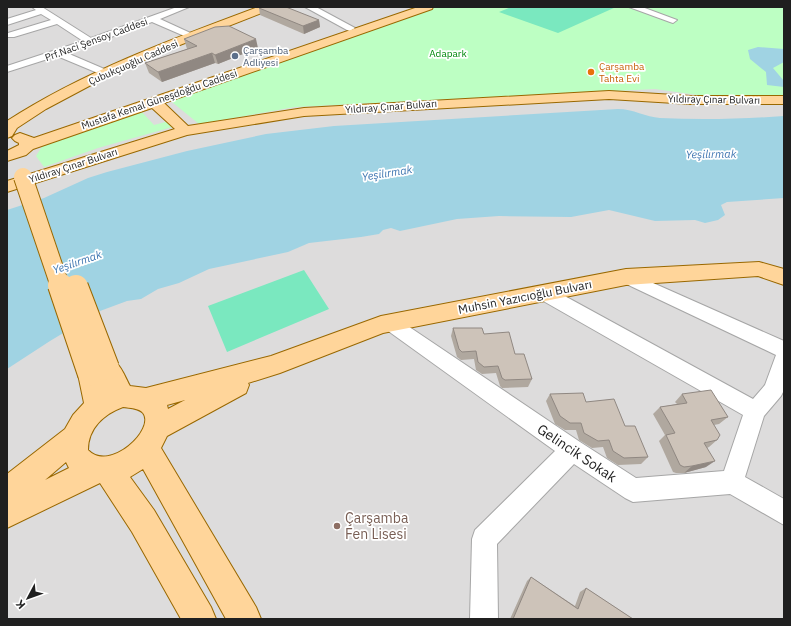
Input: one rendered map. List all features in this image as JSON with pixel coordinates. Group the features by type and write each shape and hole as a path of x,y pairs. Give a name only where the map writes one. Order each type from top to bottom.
{"main road":[{"name":"Çubukçuoğlu Caddesi","path":"17,141 10,126 50,100 105,73 192,36 268,7"},
{"name":"Mustafa Kemal Güneşdoğdu Caddesi","path":"17,141 412,7"},
{"name":"Mustafa Kemal Güneşdoğdu Caddesi","path":"17,141 153,101 428,7"},
{"name":"Yıldıray Çınar Bulvarı","path":"21,180 185,131 304,112 609,95 691,100 784,100"},
{"path":"153,101 185,131"},
{"path":"7,156 17,141"},
{"path":"17,141 21,180"},
{"path":"7,160 15,162 98,371 98,407"},
{"name":"Muhsin Yazıcıoğlu Bulvarı","path":"135,398 272,366 381,324 626,277 759,269 784,277"},
{"name":"Muhsin Yazıcıoğlu Bulvarı","path":"153,438 272,366"},
{"path":"7,513 102,470 129,463 153,438 159,414 154,405 135,398 98,371"},
{"path":"135,398 110,400 98,407 80,426 75,438 74,449 77,459 84,466 102,470 143,521 198,619"},
{"path":"7,492 75,438"},
{"path":"153,438 244,619"}],"street":[{"name":"Prf.Naci Şensoy Caddesi","path":"7,69 58,53 185,7"},
{"path":"309,7 350,28"},
{"path":"633,7 673,20"},
{"path":"7,22 40,9 58,22 90,41"},
{"path":"152,18 192,36"},
{"path":"11,35 58,22"},
{"path":"58,53 105,73"},
{"path":"7,58 18,66"},
{"path":"626,277 784,350"},
{"path":"544,293 755,411"},
{"name":"Gelincik Sokak","path":"390,323 572,450 634,490 732,482"},
{"path":"784,358 774,390 755,411 732,482 784,514"},
{"path":"484,619 484,539 572,450"}],"shaded area":[{"path":"7,7 784,7 784,619 7,619"}],"green space":[{"name":"Adapark","path":"437,7 784,7 784,95 719,98 655,89 295,107 199,124 167,98"},
{"path":"511,7 616,7 558,33 499,12"},
{"path":"141,111 154,125 169,121 176,126 98,148 44,167 36,156 45,142"},
{"path":"304,270 329,309 227,352 208,306"}],"water":[{"path":"758,47 784,49 784,62 773,68 784,81 784,87 767,85 766,72 750,59 748,50"},
{"name":"Yeşilırmak","path":"618,109 629,110 660,118 722,119 784,116 784,198 727,202 721,205 725,215 718,220 705,223 695,220 655,221 609,210 571,217 499,216 457,219 400,231 391,228 383,230 379,234 309,243 288,252 209,269 179,283 158,289 141,299 127,301 100,311 7,369 7,210 44,198 88,178 107,172 187,151 266,134 334,126"}],"building":[{"path":"286,7 319,20 303,26 259,8"},
{"path":"229,26 256,39 215,55 212,53 158,72 145,63 197,46 184,39 215,27"},
{"path":"453,328 482,328 484,334 509,332 515,354 524,354 532,379 505,380 502,378 498,366 484,367 478,362 476,351 462,352 459,349"},
{"path":"711,390 728,417 711,420 720,435 717,440 704,443 715,461 684,467 680,465 666,435 675,433 660,407 687,403 682,394"},
{"path":"583,393 586,402 614,399 625,426 635,426 648,457 624,458 613,451 609,440 598,441 584,433 581,423 570,423 560,416 550,394"},
{"path":"531,577 578,609 586,588 633,619 513,619"}],"place":[{"name":"Çarşamba Adliyesi","path":"235,56"},
{"name":"Çarşamba Tahta Evi","path":"591,72"},
{"name":"Çarşamba Fen Lisesi","path":"337,526"}]}
